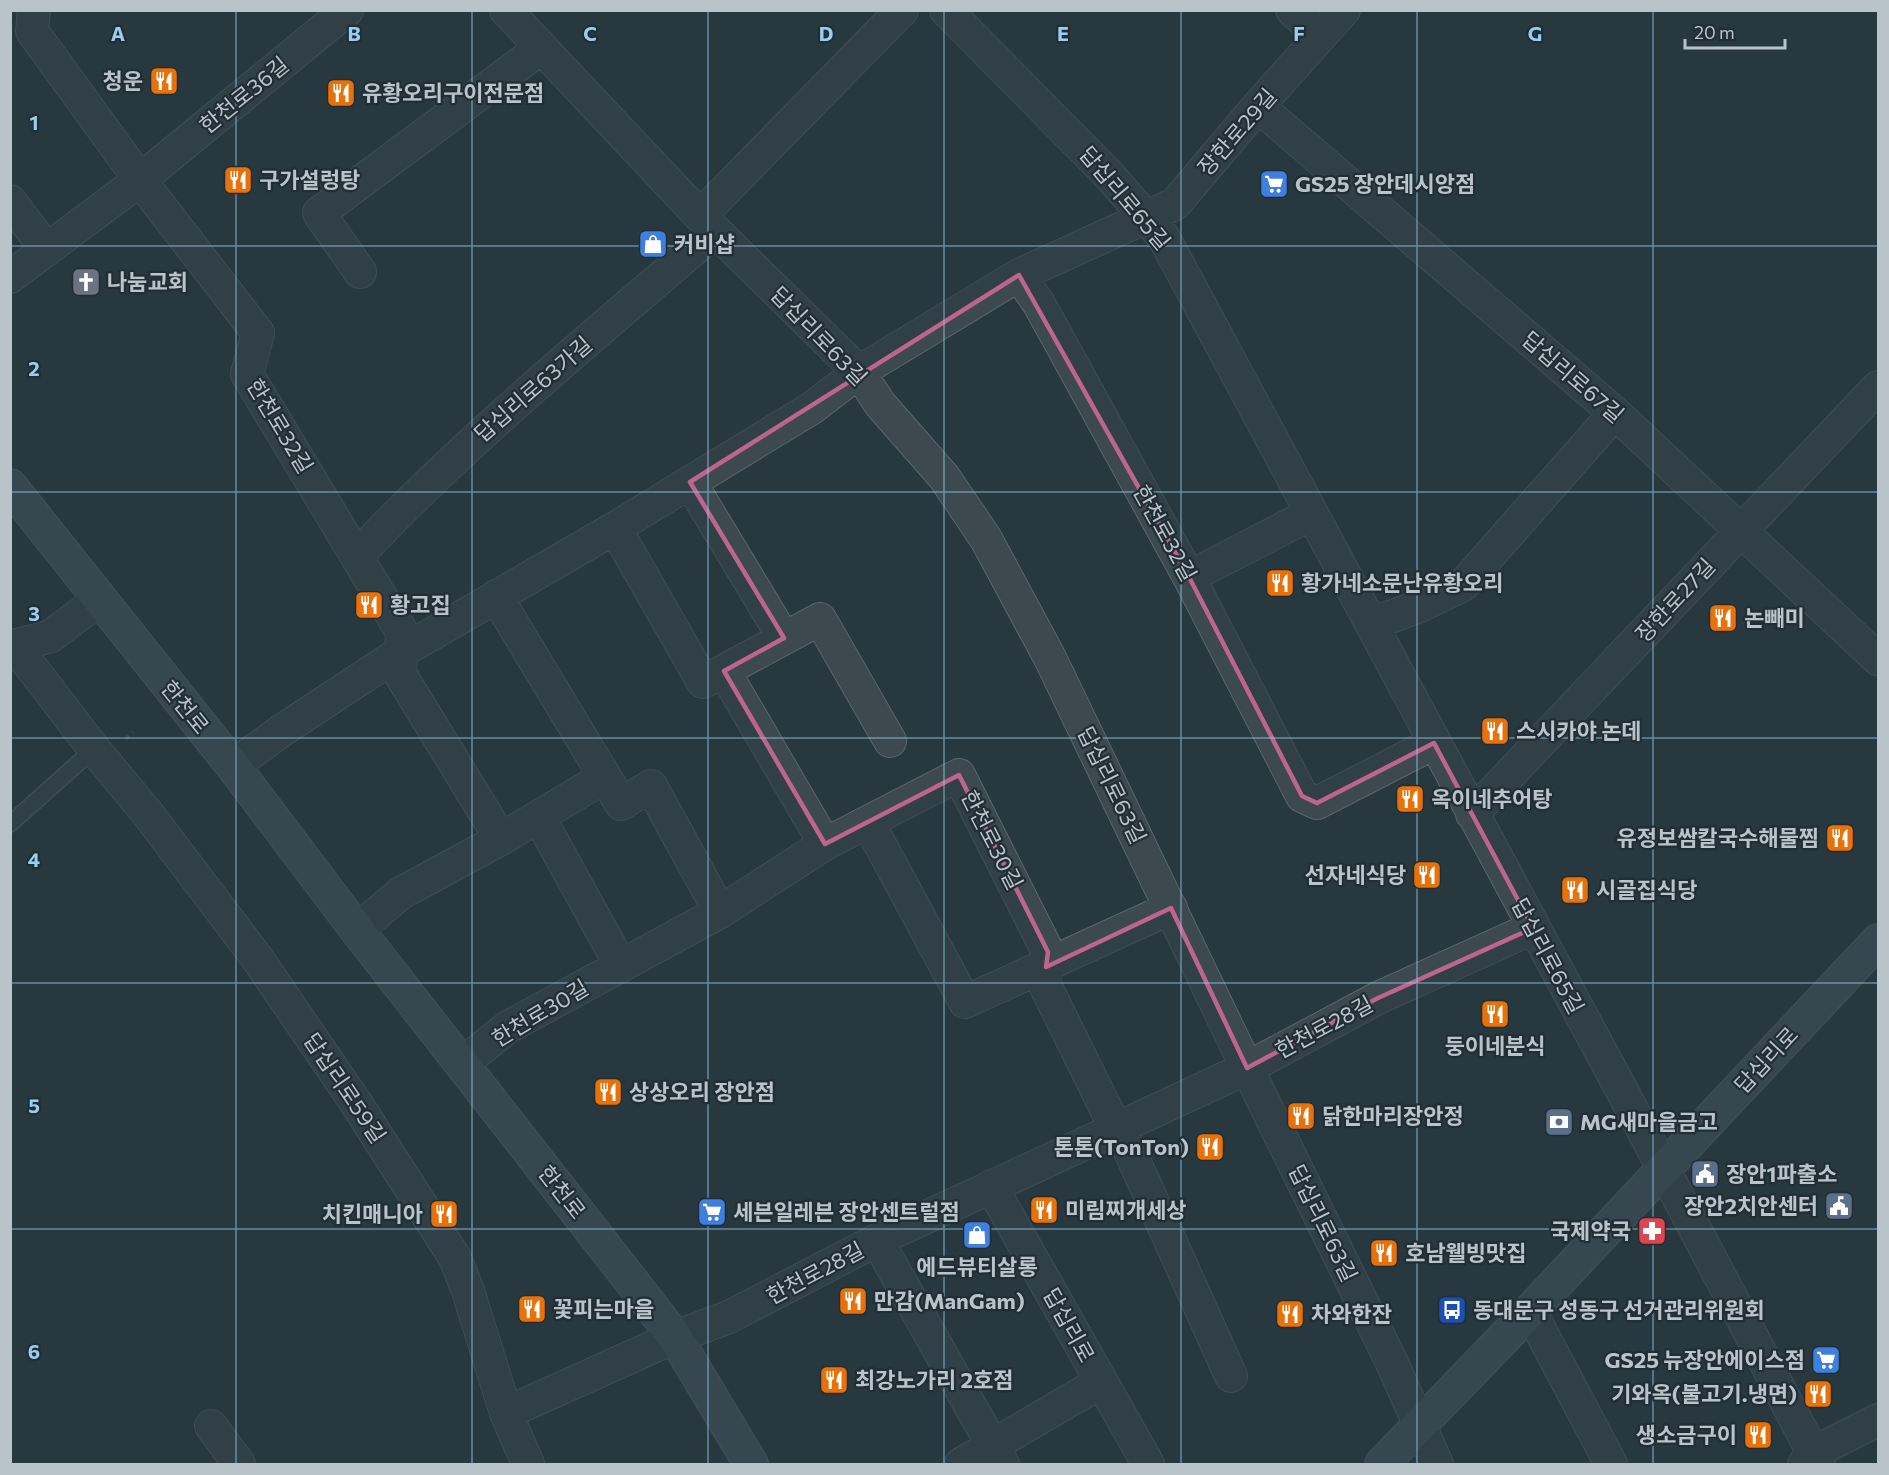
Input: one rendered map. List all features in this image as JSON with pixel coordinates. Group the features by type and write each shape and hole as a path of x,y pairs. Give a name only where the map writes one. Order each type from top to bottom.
{"main road":[{"name":"한천로","path":"10,486 233,766 357,930 675,1337 751,1464"},
{"name":"답십리로","path":"1382,1464 1530,1311 1878,941"}],"street":[{"name":"한천로36길","path":"10,277 140,180 347,10"},
{"name":"답십리로63길","path":"506,10 707,224 859,372 880,404 944,477 986,539 1050,658 1246,1068 1383,1344 1437,1464"},
{"path":"707,224 902,10"},
{"name":"답십리로65길","path":"946,10 1109,175 1164,238 1663,1168 1812,1461"},
{"path":"1292,10 1321,36"},
{"name":"장한로29길","path":"1146,217 1174,204 1344,10"},
{"path":"31,17 32,32 140,180"},
{"path":"360,272 319,213 541,48"},
{"name":"답십리로67길","path":"1258,106 1615,413 1878,659"},
{"name":"한천로32길","path":"140,180 258,333 247,374 358,555 402,632 400,674 501,839"},
{"path":"10,201 47,250"},
{"path":"233,766 281,731 401,652 615,528 812,408 859,372 1019,275 1146,217"},
{"name":"답십리로63가길","path":"358,555 411,499 707,224"},
{"name":"한천로32길","path":"1019,275 1039,304 1189,577 1302,796 1317,803 1434,743"},
{"name":"장한로27길","path":"1472,814 1878,387"},
{"path":"1371,624 1420,606 1462,585 1615,413"},
{"path":"690,482 784,638"},
{"path":"1189,577 1311,514"},
{"path":"615,528 825,844"},
{"path":"496,596 621,804 651,786 720,912"},
{"path":"13,645 51,636 100,599"},
{"path":"713,676 820,619 890,741"},
{"name":"답십리로59길","path":"13,645 148,814 257,958 356,1103 455,1258 468,1291 506,1413 528,1464"},
{"name":"한천로30길","path":"462,1064 508,1027 720,912 825,844 959,775 1048,952 1044,983 1115,1127"},
{"path":"357,930 401,893 501,839 605,777"},
{"path":"538,817 621,966"},
{"path":"868,822 965,1002 1171,908"},
{"name":"한천로28길","path":"506,1413 675,1337 729,1317 877,1240 1115,1127 1246,1068 1378,999 1533,928"},
{"path":"1115,1127 1129,1149 1231,1376"},
{"name":"답십리로","path":"991,1186 1148,1464"},
{"path":"877,1240 998,1456"},
{"path":"1530,1311 1611,1464"},
{"path":"961,1464 998,1456 1101,1382"},
{"path":"1812,1461 1878,1420"},
{"path":"211,1426 239,1464"}],"lane":[{"path":"10,824 94,749"}],"highlighted area":[{"path":"1019,275 1189,577 1302,796 1317,803 1434,743 1533,928 1378,998 1247,1068 1171,908 1046,967 1048,952 959,775 825,844 724,671 784,638 690,482"}],"place":[{"name":"청운","path":"164,81"},
{"name":"유황오리구이전문점","path":"341,93"},
{"name":"구가설렁탕","path":"238,180"},
{"name":"GS25 장안데시앙점","path":"1274,184"},
{"name":"커비샵","path":"653,244"},
{"name":"나눔교회","path":"86,282"},
{"name":"황가네소문난유황오리","path":"1280,583"},
{"name":"황고집","path":"369,605"},
{"name":"논빼미","path":"1723,618"},
{"name":"스시카야 논데","path":"1495,731"},
{"name":"옥이네추어탕","path":"1410,799"},
{"name":"유정보쌈칼국수해물찜","path":"1840,838"},
{"name":"선자네식당","path":"1427,875"},
{"name":"시골집식당","path":"1575,890"},
{"name":"둥이네분식","path":"1495,1014"},
{"name":"상상오리 장안점","path":"608,1092"},
{"name":"닭한마리장안정","path":"1301,1116"},
{"name":"MG새마을금고","path":"1559,1122"},
{"name":"톤톤(TonTon)","path":"1210,1147"},
{"name":"장안1파출소","path":"1705,1174"},
{"name":"장안2치안센터","path":"1839,1206"},
{"name":"미림찌개세상","path":"1044,1210"},
{"name":"세븐일레븐 장안센트럴점","path":"712,1212"},
{"name":"치킨매니아","path":"444,1214"},
{"name":"국제약국","path":"1652,1231"},
{"name":"에드뷰티살롱","path":"977,1235"},
{"name":"호남웰빙맛집","path":"1384,1253"},
{"name":"만감(ManGam)","path":"853,1301"},
{"name":"꽃피는마을","path":"532,1309"},
{"name":"동대문구 성동구 선거관리위원회","path":"1452,1310"},
{"name":"차와한잔","path":"1290,1314"},
{"name":"GS25 뉴장안에이스점","path":"1826,1360"},
{"name":"최강노가리 2호점","path":"834,1380"},
{"name":"기와옥(불고기.냉면)","path":"1818,1394"},
{"name":"생소금구이","path":"1758,1435"}]}
